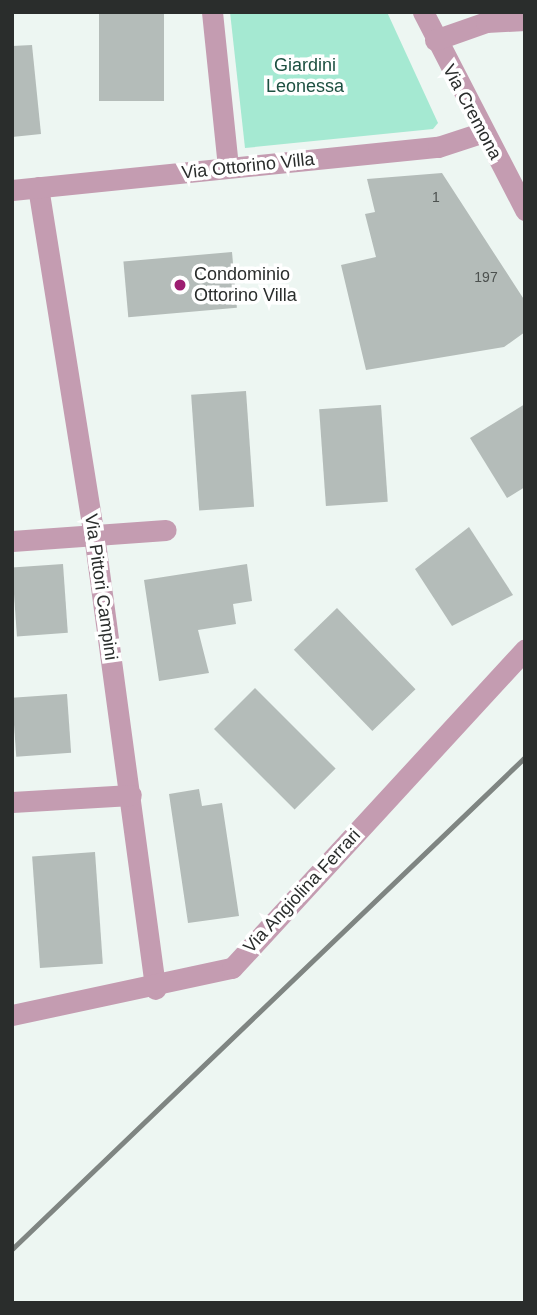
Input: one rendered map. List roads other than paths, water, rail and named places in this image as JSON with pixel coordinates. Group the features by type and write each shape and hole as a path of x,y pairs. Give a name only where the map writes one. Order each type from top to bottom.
{"street":[{"path":"212,12 228,167"},
{"name":"Via Cremona","path":"423,12 481,133 525,210"},
{"path":"435,40 486,22 525,20"},
{"name":"Via Ottorino Villa","path":"12,190 438,147 481,133"},
{"name":"Via Pittori Campini","path":"38,187 94,535 155,989"},
{"path":"12,541 166,530"},
{"name":"Via Angiolina Ferrari","path":"12,1015 155,989 232,968 525,649"},
{"path":"12,803 131,795"}],"railway":[{"path":"12,1249 525,757"}],"place":[{"name":"Condominio Ottorino Villa","path":"180,285"}],"park label":[{"name":"Giardini Leonessa","path":"305,76"}]}
